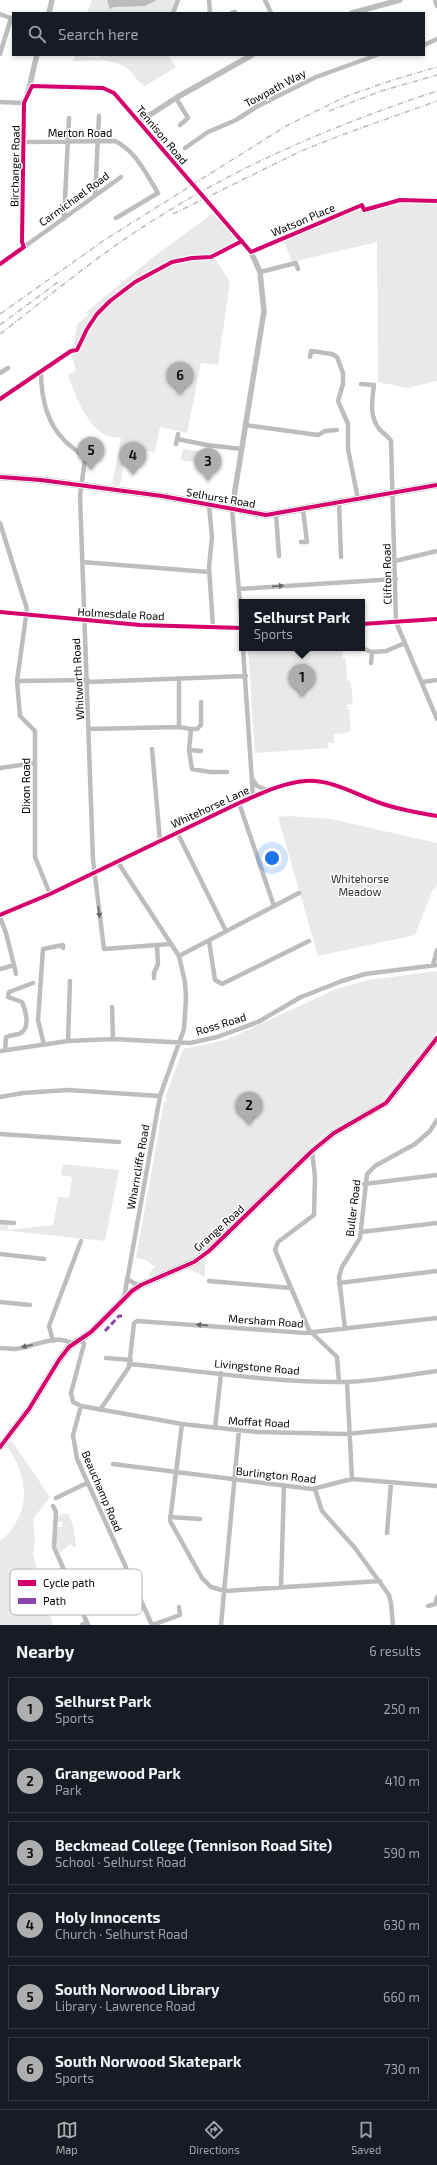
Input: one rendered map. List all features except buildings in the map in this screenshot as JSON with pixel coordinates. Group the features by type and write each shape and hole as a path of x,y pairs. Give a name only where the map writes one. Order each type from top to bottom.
{"main road":[{"name":"Selhurst Road","path":"0,477 80,485 209,505 256,514 276,514 303,510 437,485"},
{"name":"Whitehorse Lane","path":"0,916 50,894 239,803 268,791 297,782 319,781 332,784 384,805 437,816"},
{"name":"Grange Road","path":"0,1447 29,1409 59,1360 73,1344 81,1339 124,1298 139,1286 194,1262 209,1251 312,1151 334,1133 386,1104 437,1038"}],"street":[{"path":"49,12 52,0"},
{"path":"173,12 178,0"},
{"path":"208,0 210,12"},
{"path":"265,0 271,12"},
{"path":"355,12 380,3 400,0"},
{"path":"435,0 437,6"},
{"path":"0,14 12,19 0,54"},
{"path":"425,45 437,40"},
{"name":"Birchanger Road","path":"24,247 22,242 24,103 32,86 30,80 37,56"},
{"path":"139,122 176,98 250,56"},
{"name":"Towpath Way","path":"185,148 208,132 236,120 258,106 316,77 374,56"},
{"name":"Tennison Road","path":"32,86 107,89 114,93 251,252 260,272 264,310 232,510"},
{"path":"176,98 188,118 180,125"},
{"path":"0,102 24,103"},
{"path":"95,196 99,116"},
{"path":"64,219 69,118"},
{"name":"Merton Road","path":"24,142 115,141 126,146 133,153 158,193 116,218"},
{"name":"Carmichael Road","path":"0,264 121,177"},
{"name":"Watson Place","path":"251,252 362,205"},
{"path":"260,272 296,263 298,270"},
{"path":"0,399 71,351"},
{"path":"310,357 311,351 332,354 337,357 341,366 343,384 338,401 348,424 348,449 358,500"},
{"path":"0,373 8,368"},
{"name":"Whitworth Road","path":"41,371 41,385 44,403 51,422 63,439 85,459 80,485 94,873 104,949 156,945"},
{"name":"Clifton Road","path":"361,384 376,385 372,408 374,419 381,431 392,441 396,622 437,719"},
{"path":"246,424 318,435 334,429"},
{"path":"177,439 207,445 242,449"},
{"path":"339,503 341,557"},
{"path":"209,505 212,537 209,572 214,627"},
{"path":"232,510 240,599"},
{"path":"301,542 307,542 303,510"},
{"path":"276,514 279,556"},
{"path":"0,522 28,616"},
{"path":"395,561 437,551"},
{"path":"82,562 209,572"},
{"path":"239,589 396,579"},
{"name":"Holmesdale Road","path":"0,612 85,621 239,628"},
{"name":"Dixon Road","path":"28,616 17,681 20,716 35,730 35,857 50,894"},
{"path":"365,624 437,619"},
{"path":"365,649 372,652 386,651 405,643"},
{"path":"244,651 253,797"},
{"path":"370,663 372,652"},
{"path":"17,681 88,681 246,676"},
{"path":"179,679 179,727"},
{"path":"422,682 437,680"},
{"path":"90,729 179,727 197,729 201,725 202,702"},
{"path":"191,729 189,750 192,769 210,772 227,772"},
{"path":"152,749 160,841"},
{"path":"189,750 201,751"},
{"path":"0,768 34,763"},
{"path":"253,780 257,786 268,791"},
{"path":"239,803 274,906"},
{"path":"177,832 226,931"},
{"name":"Wharncliffe Road","path":"117,861 178,956 185,982 186,998 184,1029 160,1096 124,1298"},
{"path":"178,956 300,893"},
{"path":"0,916 6,933 16,974"},
{"path":"209,940 215,980 222,984 226,984 310,941"},
{"path":"154,978 154,973 158,964 156,945 170,944"},
{"path":"44,1045 38,1020 43,949 63,945 63,948"},
{"path":"435,965 437,950"},
{"path":"0,968 14,965"},
{"name":"Ross Road","path":"0,1051 68,1041 113,1039 190,1043 238,1030 258,1022 301,997 342,981 365,974 435,965"},
{"path":"68,1041 70,981"},
{"path":"6,1050 6,1037 24,1031 26,1025 25,1008 22,1002 8,997 8,992 33,983"},
{"path":"112,1008 113,1039"},
{"path":"0,1098 23,1093 68,1090 160,1096"},
{"name":"Buller Road","path":"345,1329 340,1283 342,1267 356,1247 361,1232 364,1184 367,1174 372,1168 415,1144 435,1127 437,1120"},
{"path":"0,1134 119,1142"},
{"path":"312,1151 315,1177 314,1215 275,1246 275,1250 311,1333 337,1357 339,1382"},
{"path":"364,1184 437,1175"},
{"path":"0,1222 14,1223"},
{"path":"361,1232 437,1223"},
{"path":"53,1340 49,1326 81,1241"},
{"path":"0,1254 44,1259"},
{"path":"340,1283 437,1271"},
{"path":"127,1279 139,1286"},
{"path":"209,1281 291,1288"},
{"path":"0,1302 30,1304"},
{"name":"Mersham Road","path":"130,1362 134,1323 137,1321 311,1333 437,1318"},
{"path":"81,1339 84,1344 71,1393 73,1402 81,1406"},
{"path":"0,1348 15,1349 53,1340 64,1340 73,1344"},
{"name":"Livingstone Road","path":"106,1358 221,1373 306,1381 347,1382 437,1371"},
{"path":"100,1410 130,1362"},
{"path":"215,1428 221,1373"},
{"path":"347,1382 352,1479"},
{"name":"Moffat Road","path":"81,1406 182,1424 239,1430 350,1433 437,1425"},
{"name":"Beauchamp Road","path":"81,1406 74,1429 73,1441 77,1459 126,1569"},
{"path":"182,1424 170,1517 171,1523 202,1578 211,1587 224,1591 380,1581"},
{"path":"221,1625 239,1430"},
{"name":"Burlington Road","path":"112,1464 315,1489 352,1479 437,1486"},
{"path":"56,1498 87,1483"},
{"path":"387,1533 391,1483"},
{"path":"281,1587 284,1485"},
{"path":"315,1489 322,1511 355,1548 380,1581 391,1600 393,1625"},
{"path":"53,1506 56,1512 53,1543 64,1569"},
{"path":"170,1517 200,1519"},
{"path":"54,1524 60,1524"},
{"path":"428,1606 435,1604 437,1597"},
{"name":"Beauchamp Road","path":"142,1603 152,1625"},
{"path":"152,1625 180,1615 180,1607"},
{"path":"82,1625 88,1624"}],"green space":[{"path":"92,0 176,0 171,12 87,12"},
{"path":"75,56 169,56 176,67 145,86 129,70 117,63 110,61 73,61"},
{"path":"400,197 437,199 437,381 408,388 378,382 377,242 292,262 284,241 346,215"},
{"path":"213,213 239,244 215,258 230,282 218,365 201,363 187,433 160,427 155,452 126,448 120,486 112,485 121,438 106,435 93,425 82,409 68,375 76,370 72,357 77,324 88,315 86,312 152,258"},
{"path":"183,449 202,452 201,463 181,460"},
{"path":"248,651 342,651 343,658 346,658 347,679 351,683 353,704 345,705 349,707 345,709 349,709 351,730 347,733 334,734 334,743 328,743 329,748 255,753"},
{"name":"Whitehorse Meadow","path":"288,816 331,819 437,843 437,885 435,889 433,889 415,935 318,956 278,817"},
{"path":"437,971 437,1031 383,1099 378,1104 332,1129 312,1145 222,1238 185,1264 150,1276 148,1274 155,1267 146,1260 136,1258 164,1102 166,1103 167,1100 165,1098 183,1049 226,1040 336,989 368,980"},
{"path":"63,1164 119,1170 105,1241 0,1230 0,1224 8,1224 8,1230 53,1225 58,1197 69,1198 72,1177 61,1175"},
{"path":"207,1257 205,1263 205,1277 191,1270 182,1269"},
{"path":"11,1440 50,1497 33,1519 35,1541 33,1555 37,1569 10,1569 10,1615 50,1615 53,1625 0,1625 0,1540 7,1535 19,1517 24,1496 21,1474 6,1445"},
{"path":"61,1514 68,1514 73,1525 76,1546 75,1548 70,1544 60,1553 56,1544 56,1538 57,1527 62,1527 62,1522 57,1522 58,1516"}],"shaded area":[{"path":"107,0 157,0 145,6 114,7 110,9"}],"railway":[{"path":"0,314 106,239 286,126 347,96 437,67"},
{"path":"329,111 381,91 437,75"},
{"path":"0,334 88,265 124,239 213,185 286,149 323,133 360,118 437,91"},
{"path":"173,214 301,151 437,101"},
{"path":"0,325 58,282"}],"marked path":[{"path":"105,1331 119,1316 122,1316"}],"cycle path":[{"path":"0,264 24,247 22,242 24,103 32,86 103,88 114,93 251,252 362,205 364,210 400,200 437,201"},
{"path":"0,399 71,351 77,350 87,329 97,314 110,301 135,282 172,262 192,258 211,257 242,241"},
{"path":"0,477 41,480 162,496 266,515 437,485"},
{"path":"0,612 140,625 239,628"},
{"path":"365,624 437,619"},
{"path":"0,915 50,894 239,803 271,789 296,782 315,781 335,785 390,806 437,816"},
{"path":"0,1447 29,1409 59,1360 69,1347 91,1332 132,1291 141,1285 194,1262 209,1251 312,1151 334,1133 386,1103 437,1038"}],"place":[{"name":"South Norwood Skatepark","path":"180,395"},
{"name":"South Norwood Library","path":"91,470"},
{"name":"Holy Innocents","path":"133,475"},
{"name":"Beckmead College (Tennison Road Site)","path":"208,481"},
{"name":"Selhurst Park","path":"302,697"},
{"name":"Grangewood Park","path":"249,1125"}]}
